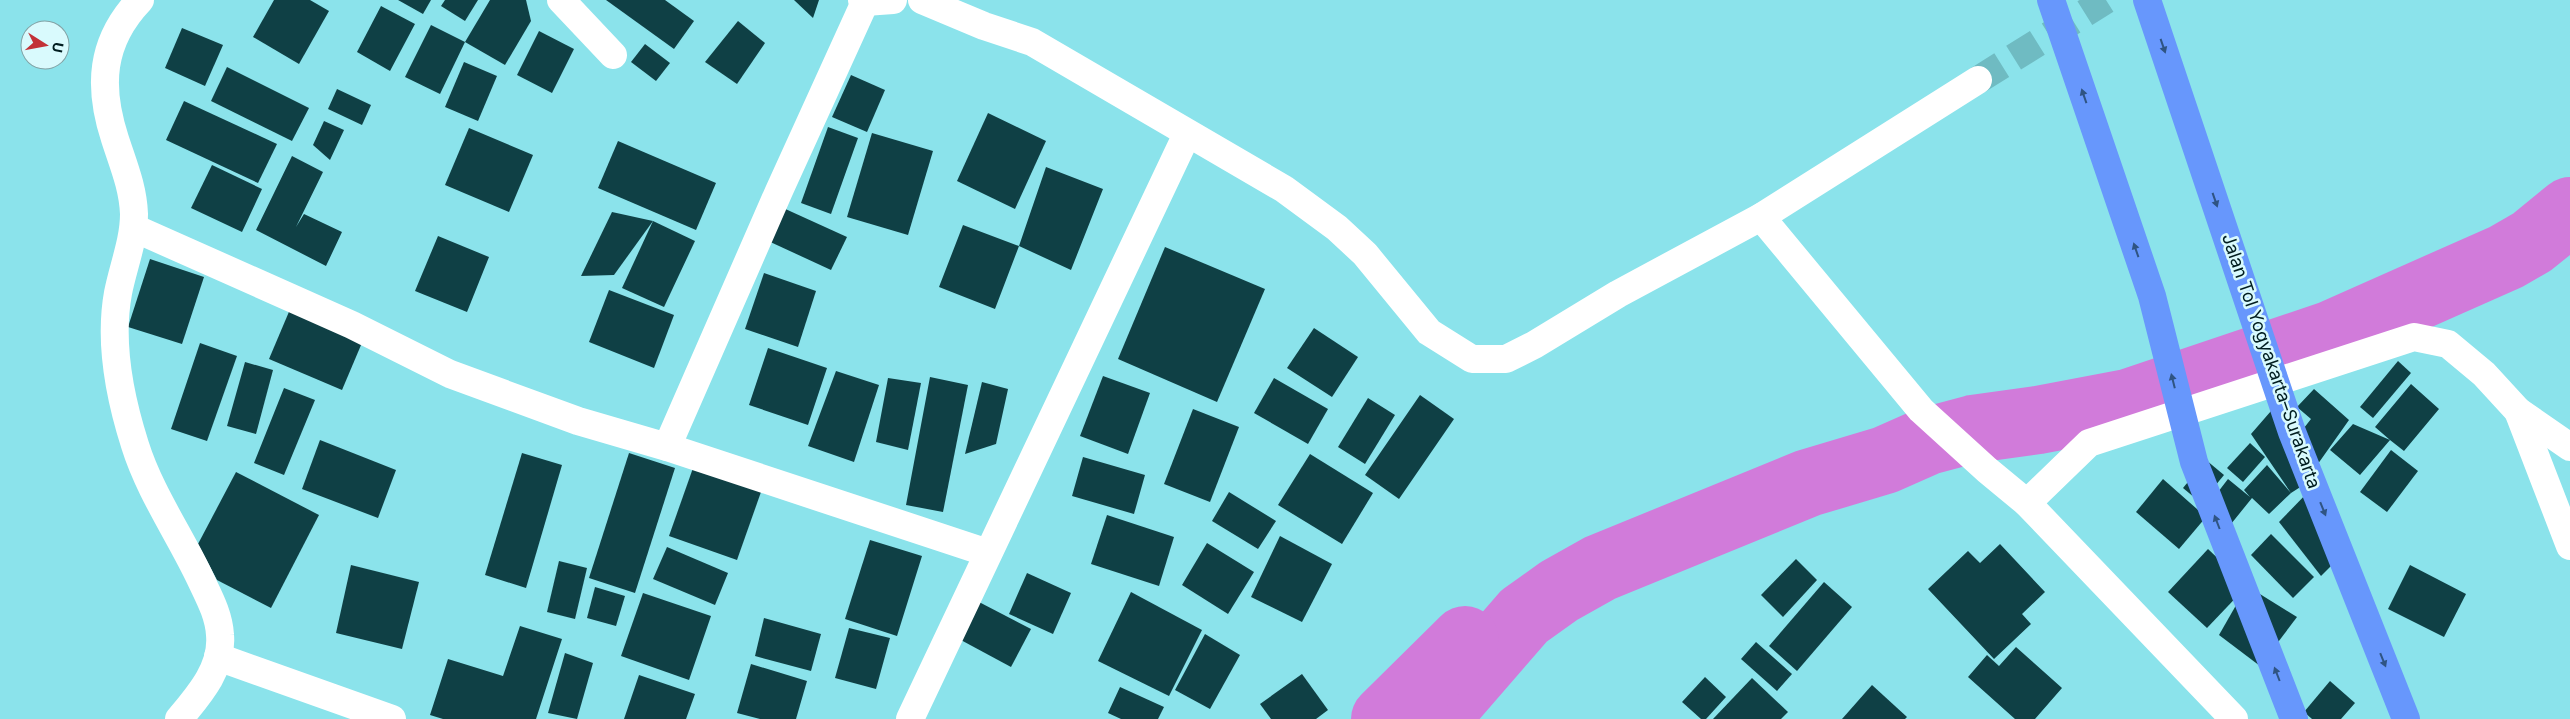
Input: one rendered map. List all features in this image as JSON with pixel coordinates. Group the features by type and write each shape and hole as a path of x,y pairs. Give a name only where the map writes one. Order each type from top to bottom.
{"highway":[{"path":"2051,0 2152,296 2194,462 2294,719"},
{"name":"Jalan Tol Yogyakarta–Surakarta","path":"2147,0 2238,265 2292,432 2406,719"}],"street":[{"path":"140,0 120,26 112,43 106,61 103,84 106,110 130,183 133,199 134,228 118,292 114,324 126,410 136,448 146,474 191,560 215,613 220,636 218,657 206,687 179,719"},
{"path":"561,0 613,55"},
{"path":"667,447 863,1 892,0"},
{"path":"922,0 984,26 1032,42 1186,134 1284,189 1338,228 1365,254 1429,332 1472,359 1506,359 1534,345 1618,294 1761,216 1978,80"},
{"path":"910,719 1186,134"},
{"path":"1761,216 1921,410 1987,470 2027,502 2234,719"},
{"path":"134,228 352,325 450,374 578,421 667,447 988,552"},
{"path":"2027,502 2089,444 2414,337 2448,344 2484,374 2518,411 2570,446"},
{"path":"2518,411 2570,546"},
{"path":"218,657 392,719"}],"building":[{"path":"274,0 310,0 329,11 299,64 253,37"},
{"path":"398,0 431,0 423,14"},
{"path":"445,0 478,0 465,21 441,6"},
{"path":"490,0 526,0 531,21 505,65 465,42"},
{"path":"606,0 665,0 694,21 674,49"},
{"path":"794,0 819,0 813,18"},
{"path":"381,6 415,24 390,71 357,52"},
{"path":"738,21 765,43 737,84 705,62"},
{"path":"431,25 465,42 440,94 405,77"},
{"path":"182,28 223,45 205,86 165,68"},
{"path":"539,31 574,49 552,93 517,75"},
{"path":"645,44 670,63 656,81 631,62"},
{"path":"464,62 497,76 478,121 445,107"},
{"path":"227,67 309,108 292,141 211,101"},
{"path":"851,75 885,90 867,132 832,117"},
{"path":"337,89 371,105 362,125 328,109"},
{"path":"184,101 277,144 258,183 166,140"},
{"path":"988,113 1046,141 1015,209 957,181"},
{"path":"324,121 344,130 330,160 313,145"},
{"path":"828,127 858,138 831,214 801,203"},
{"path":"469,128 533,155 509,212 445,185"},
{"path":"872,133 933,151 908,235 847,217"},
{"path":"618,141 716,183 696,230 598,188"},
{"path":"292,156 323,172 296,227 304,214 342,232 326,266 256,230"},
{"path":"212,165 262,189 242,232 191,208"},
{"path":"1046,167 1103,189 1071,270 1019,246"},
{"path":"781,207 847,237 831,270 766,240"},
{"path":"612,212 653,221 614,275 581,276"},
{"path":"653,221 695,241 664,307 622,288"},
{"path":"963,225 1019,246 995,309 939,287"},
{"path":"438,236 489,257 467,312 415,291"},
{"path":"1165,247 1265,289 1217,402 1118,359"},
{"path":"150,259 204,277 182,344 128,327"},
{"path":"764,273 816,291 798,347 745,329"},
{"path":"609,290 674,315 654,368 589,342"},
{"path":"291,307 364,338 342,390 269,359"},
{"path":"1314,328 1358,357 1332,397 1287,368"},
{"path":"200,343 237,356 207,441 171,429"},
{"path":"768,348 827,368 808,425 749,405"},
{"path":"2398,361 2411,373 2373,418 2360,407"},
{"path":"245,362 273,370 256,434 227,426"},
{"path":"836,371 879,385 854,462 808,446"},
{"path":"1103,376 1150,393 1128,454 1080,436"},
{"path":"930,377 968,385 943,512 906,505"},
{"path":"888,378 921,383 908,450 876,442"},
{"path":"1274,378 1328,409 1308,444 1254,413"},
{"path":"982,382 1008,389 996,444 965,454"},
{"path":"2411,384 2439,409 2404,451 2375,427"},
{"path":"284,388 315,400 284,475 254,463"},
{"path":"2314,389 2349,420 2315,468 2300,433 2311,419 2297,407"},
{"path":"1420,395 1454,419 1399,499 1365,475"},
{"path":"1368,398 1395,415 1365,464 1338,447"},
{"path":"1193,409 1239,427 1210,502 1164,484"},
{"path":"2271,411 2305,484 2291,493 2251,434"},
{"path":"2353,424 2390,440 2360,475 2330,450"},
{"path":"320,440 396,470 378,518 302,489"},
{"path":"2250,443 2265,457 2243,482 2227,468"},
{"path":"2391,450 2418,471 2387,512 2360,492"},
{"path":"522,453 562,465 526,588 485,575"},
{"path":"629,453 675,468 635,593 589,578"},
{"path":"1310,454 1373,493 1342,544 1278,505"},
{"path":"1083,457 1145,475 1134,514 1072,496"},
{"path":"2206,460 2224,475 2201,503 2183,488"},
{"path":"2267,465 2291,493 2269,514 2252,498 2231,524 2208,505 2228,479 2250,497 2244,490"},
{"path":"693,468 761,492 737,560 669,536"},
{"path":"236,472 319,515 271,608 217,580 198,544"},
{"path":"2163,479 2206,517 2179,549 2136,512"},
{"path":"2311,489 2336,561 2321,576 2279,522"},
{"path":"1229,492 1276,521 1258,549 1212,521"},
{"path":"1107,515 1174,537 1159,586 1091,564"},
{"path":"2271,534 2314,577 2293,598 2251,555"},
{"path":"1280,536 1332,564 1302,622 1251,597"},
{"path":"870,540 922,556 897,636 845,619"},
{"path":"1207,543 1254,572 1228,614 1182,585"},
{"path":"2000,544 2045,592 2022,614 2031,624 1994,659 1928,589 1968,551 1980,563"},
{"path":"667,547 728,573 715,605 653,579"},
{"path":"2208,549 2247,586 2207,628 2168,592"},
{"path":"1796,559 1817,580 1783,617 1761,595"},
{"path":"559,561 587,568 575,619 547,612"},
{"path":"351,565 419,582 402,649 336,633"},
{"path":"2410,565 2466,594 2444,637 2388,609"},
{"path":"1027,573 1071,593 1053,634 1009,614"},
{"path":"1824,582 1852,607 1797,671 1769,646"},
{"path":"2247,586 2297,617 2260,666 2219,635"},
{"path":"595,587 625,596 616,626 587,618"},
{"path":"1131,592 1202,630 1169,696 1098,661"},
{"path":"643,593 711,616 689,680 621,656"},
{"path":"979,602 1031,629 1011,667 959,639"},
{"path":"764,618 821,634 811,671 755,656"},
{"path":"520,626 562,639 536,719 443,719 430,715 448,659 503,676"},
{"path":"849,628 890,638 876,689 835,678"},
{"path":"1205,634 1240,655 1210,709 1175,690"},
{"path":"1756,642 1792,674 1777,691 1741,659"},
{"path":"2016,647 2062,688 2035,719 2015,719 1968,677 1987,655 1999,666"},
{"path":"565,653 593,663 577,719 548,713"},
{"path":"751,664 807,681 796,719 760,719 737,713"},
{"path":"1302,674 1328,710 1316,719 1271,719 1260,704"},
{"path":"639,675 695,694 686,719 624,719"},
{"path":"1705,677 1726,697 1706,719 1701,719 1682,702"},
{"path":"1752,678 1788,712 1781,719 1713,719"},
{"path":"2330,681 2355,703 2341,719 2312,719 2304,712"},
{"path":"1872,685 1907,717 1905,719 1842,719"},
{"path":"1120,687 1164,707 1158,719 1121,719 1108,713"}],"waterway":[{"path":"1445,707 1524,616 1559,591 1600,568 1808,483 1885,460 1928,441 1973,429 2038,420 2128,403 2330,335 2506,257 2532,242 2570,211"},
{"path":"1385,719 1465,640"}],"tunnel":[{"path":"1978,80 2106,0"}]}
